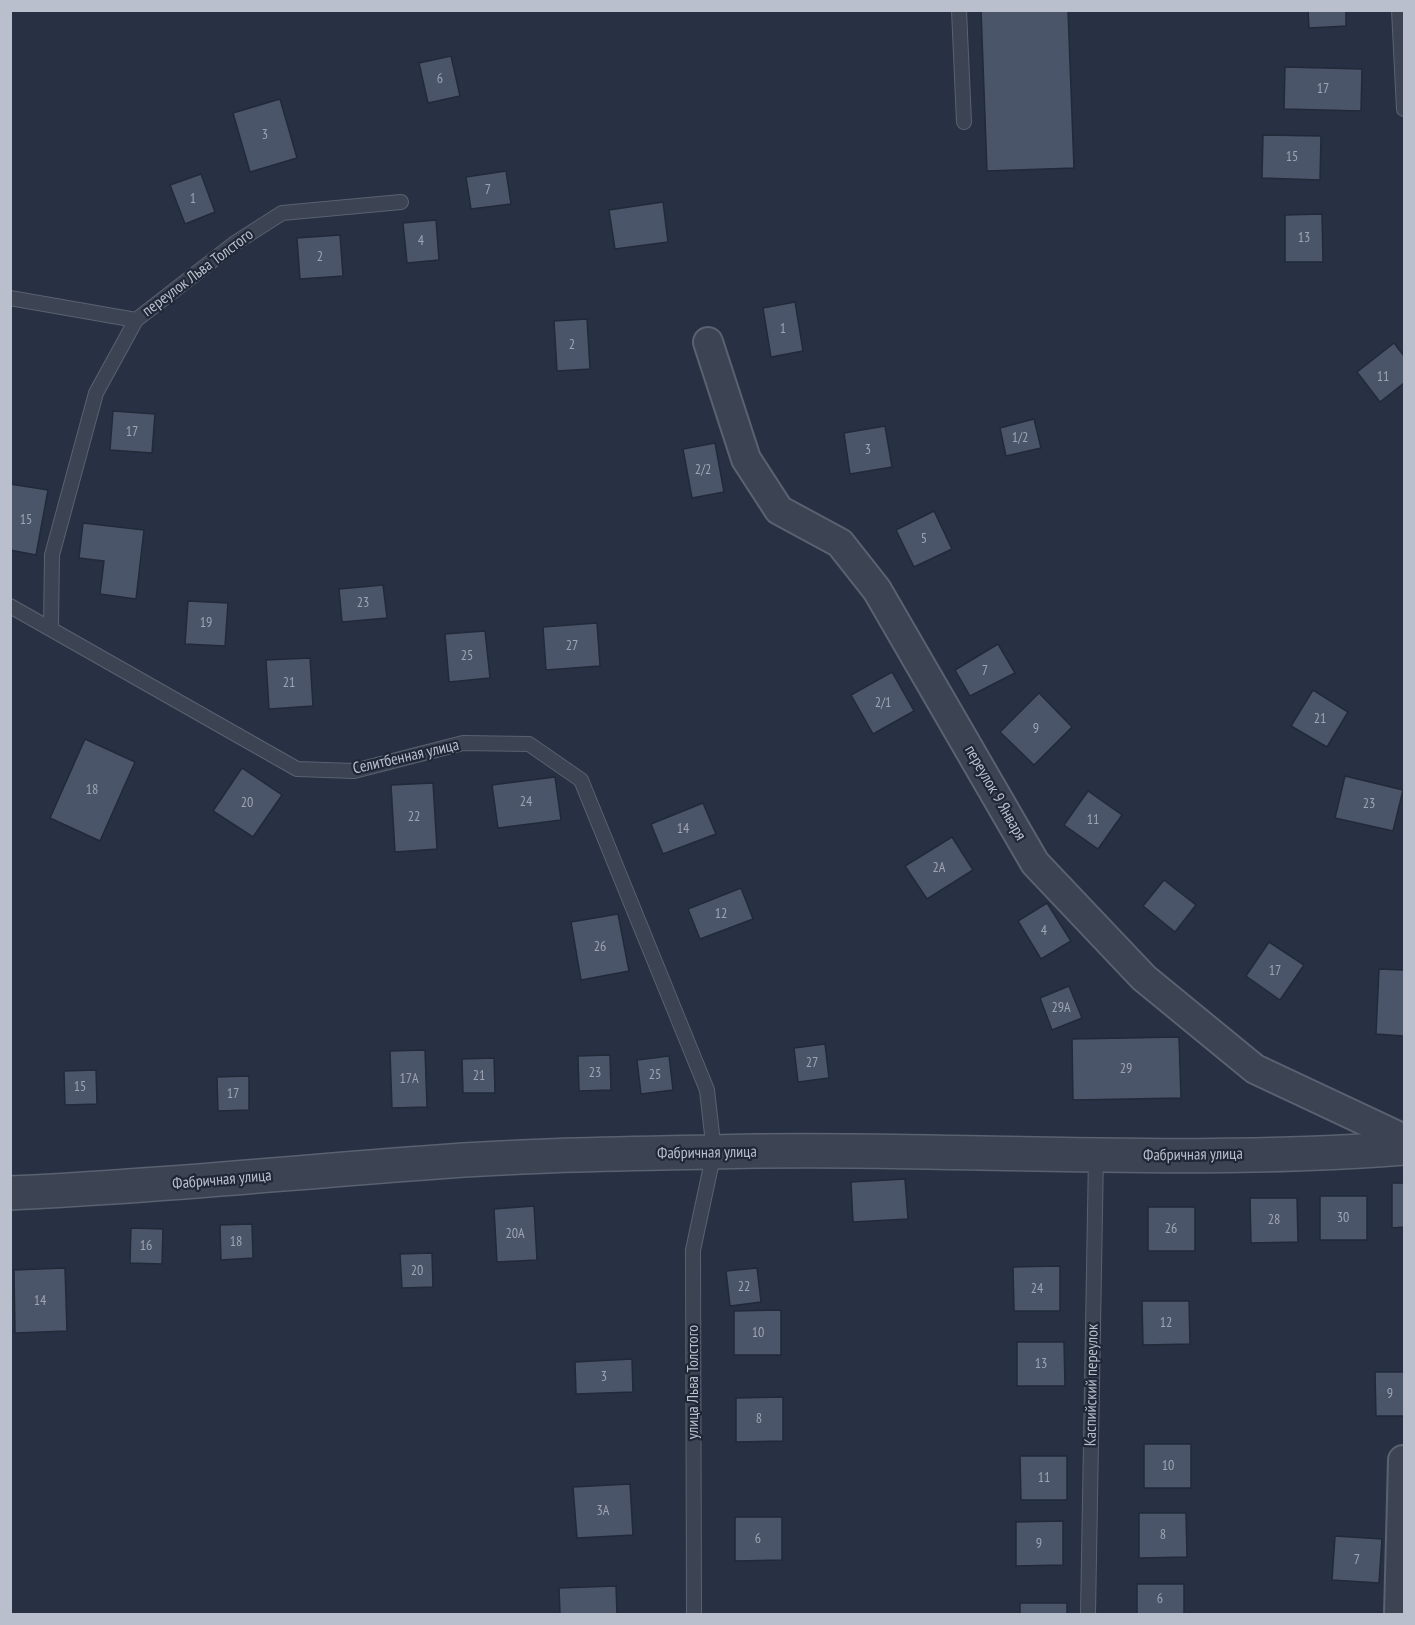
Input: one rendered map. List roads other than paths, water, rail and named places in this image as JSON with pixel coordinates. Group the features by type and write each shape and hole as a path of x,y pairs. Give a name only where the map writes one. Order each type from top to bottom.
{"street":[{"name":"переулок 9 Января","path":"708,342 746,459 779,510 840,543 878,590 1035,863 1144,978 1255,1069 1404,1139"},
{"name":"Фабричная улица","path":"10,1193 119,1188 441,1161 714,1152 1096,1155 1338,1153 1404,1148"},
{"path":"1399,1614 1403,1460"}],"lane":[{"path":"959,10 964,122"},
{"path":"1399,10 1404,109"},
{"name":"переулок Льва Толстого","path":"51,628 52,555 96,393 136,320 236,243 282,213 401,202"},
{"path":"10,298 136,320"},
{"name":"Селитбенная улица","path":"10,606 297,769 354,771 463,743 529,744 581,780 707,1090 714,1152"},
{"name":"улица Льва Толстого","path":"694,1614 693,1250 714,1152"},
{"name":"Каспийский переулок","path":"1088,1614 1096,1155"}]}
